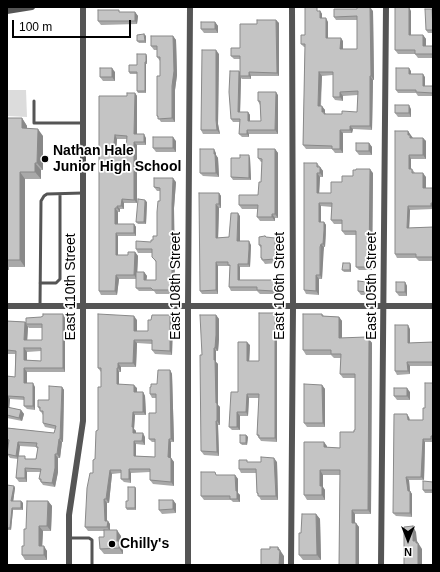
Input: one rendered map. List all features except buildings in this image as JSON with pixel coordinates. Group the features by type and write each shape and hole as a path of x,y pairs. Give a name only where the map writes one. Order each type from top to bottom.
{"street":[{"path":"7,11 32,7"},
{"name":"East 110th Street","path":"69,565 72,492 83,421 83,7"},
{"name":"East 108th Street","path":"188,565 190,7"},
{"name":"East 106th Street","path":"291,565 293,306 292,7"},
{"name":"East 105th Street","path":"381,565 386,7"},
{"path":"7,306 433,306"}],"lane":[{"path":"34,102 34,123 83,123"},
{"path":"40,306 41,201 47,194 83,193"},
{"path":"40,283 56,283 60,279 60,194"},
{"path":"69,538 89,538 92,540 92,565"}],"shaded area":[{"path":"7,90 26,90 27,117 7,116"}],"place":[{"name":"Nathan Hale Junior High School","path":"45,159"},
{"name":"Chilly's","path":"112,544"}]}
